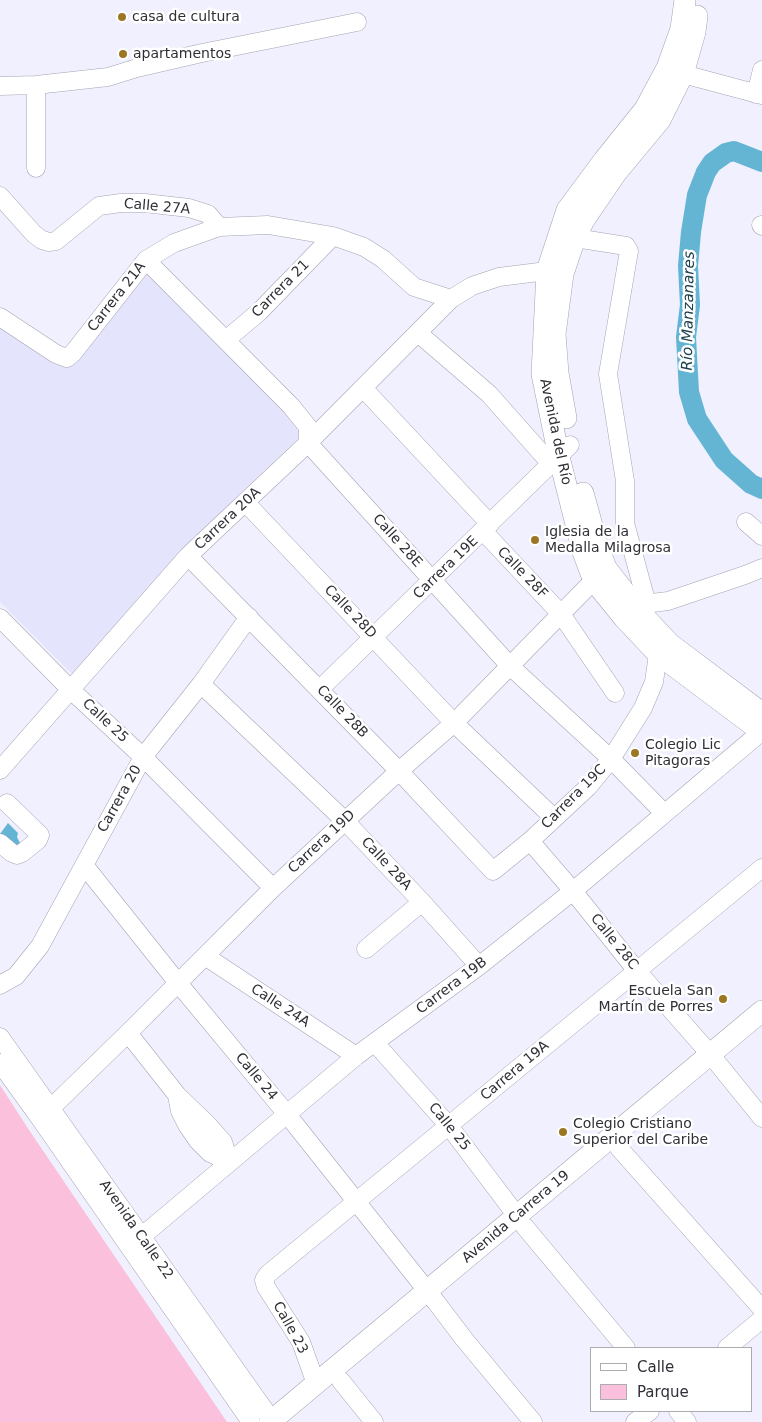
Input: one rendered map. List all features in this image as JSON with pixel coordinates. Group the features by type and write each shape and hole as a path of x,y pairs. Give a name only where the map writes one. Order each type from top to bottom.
{"main road":[{"name":"Avenida del Río","path":"686,0 682,30 667,68 645,109 567,210 555,272 560,456 598,547 600,574 624,618 658,654 762,726"},
{"name":"Avenida del Río","path":"555,272 584,220 616,173 660,120 684,74 695,32 700,0"},
{"name":"Avenida del Río","path":"600,574 641,605 670,644 762,726"},
{"name":"Avenida Carrera 19","path":"521,1222 619,1148 715,1059 762,1011"},
{"name":"Avenida Carrera 19","path":"276,1422 340,1381 432,1297 715,1059 762,1028"},
{"name":"Avenida Carrera 19","path":"276,1422 316,1384 432,1297"}],"street":[{"path":"0,86 36,85 108,77 137,68 202,53 357,22"},
{"path":"684,74 759,94 762,70"},
{"path":"36,85 36,168"},
{"name":"Calle 27A","path":"0,196 34,234 42,240 49,242 56,241 99,206 121,203 145,203 189,208 208,214 219,226"},
{"name":"Carrera 21A","path":"0,317 56,354 67,358 73,353 146,260 174,243 219,226 268,225 333,236 364,247 383,259 414,287 451,299"},
{"name":"Carrera 21","path":"227,339 259,312 333,236"},
{"path":"575,238 626,246 629,252 608,374 625,481 625,523 641,605 668,601 762,568"},
{"name":"Calle 28E","path":"146,260 227,339 291,406 308,427 308,443 510,666 611,759 664,813"},
{"name":"Carrera 20A","path":"0,770 188,556 308,443 451,299 472,286 499,277 555,272"},
{"path":"418,333 560,456"},
{"name":"Calle 28F","path":"363,388 561,614 615,693"},
{"name":"Carrera 19E","path":"320,690 560,456"},
{"name":"Calle 28D","path":"245,502 454,723 554,818"},
{"path":"746,522 762,536"},
{"name":"Calle 28B","path":"188,556 399,770 493,871"},
{"name":"Carrera 19D","path":"45,1113 274,888 399,770 454,723 600,574"},
{"name":"Carrera 20","path":"0,985 16,976 40,946 143,757 201,684 249,617"},
{"name":"Calle 25","path":"0,618 274,888"},
{"name":"Carrera 19C","path":"493,871 530,841 588,787 611,759 643,708 654,682 658,654"},
{"name":"Calle 28A","path":"201,684 345,821 422,902 479,966"},
{"name":"Carrera 19B","path":"141,1237 356,1056 479,966 573,891 762,726"},
{"path":"0,843 17,855 22,854 38,840 40,835 7,803"},
{"name":"Calle 28C","path":"530,841 637,971 715,1059 762,1118"},
{"name":"Calle 24","path":"84,865 178,983 286,1113 464,1339 532,1422"},
{"name":"Carrera 19A","path":"268,1274 762,868"},
{"path":"366,949 422,902"},
{"name":"Calle 24A","path":"205,956 356,1056"},
{"path":"128,1033 177,1095"},
{"name":"Avenida Calle 22","path":"0,1037 45,1113 251,1422"},
{"name":"Calle 25","path":"375,1043 449,1126 521,1222 625,1347"},
{"name":"Avenida Calle 22","path":"0,1064 45,1113 141,1237 276,1422"},
{"path":"619,1148 762,1309"},
{"name":"Calle 23","path":"268,1274 264,1280 266,1287 301,1342 316,1384"},
{"path":"728,1347 762,1319"},
{"path":"340,1381 374,1422"},
{"path":"635,1422 649,1412"},
{"path":"679,1412 687,1422"}],"shaded area":[{"path":"147,263 310,427 237,496 184,550 123,616 73,675 0,602 0,323 69,364"}],"green space":[{"path":"0,1085 29,1130 227,1422 0,1422"}],"water":[{"path":"8,823 18,833 17,837 20,843 14,849 0,834"}],"waterway":[{"name":"Río Manzanares","path":"762,162 734,151 726,153 712,163 706,172 697,195 691,232 688,266 690,305 686,337 689,392 697,419 724,460 751,484 762,489"}],"place":[{"name":"casa de cultura","path":"122,17"},
{"name":"apartamentos","path":"123,54"},
{"name":"Iglesia de la Medalla Milagrosa","path":"535,540"},
{"name":"Colegio Lic Pitagoras","path":"635,753"},
{"name":"Escuela San Martín de Porres","path":"723,999"},
{"name":"Colegio Cristiano Superior del Caribe","path":"563,1132"}]}
